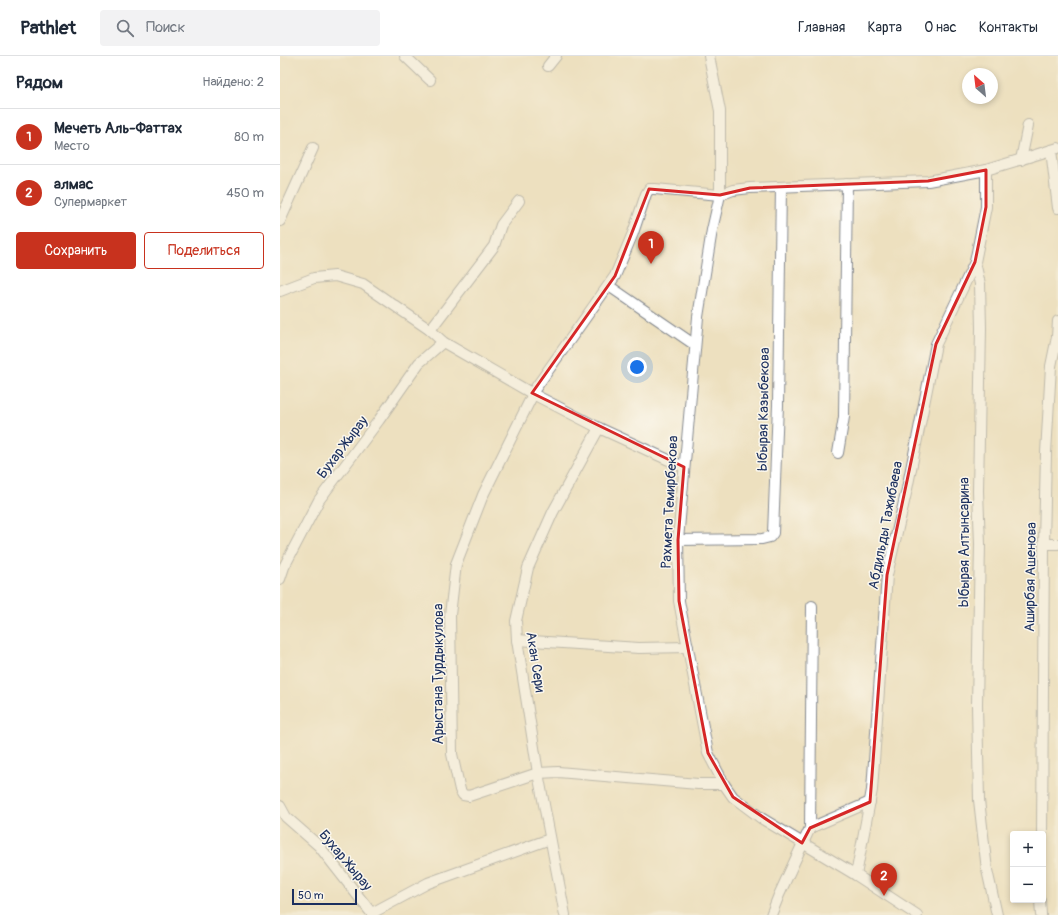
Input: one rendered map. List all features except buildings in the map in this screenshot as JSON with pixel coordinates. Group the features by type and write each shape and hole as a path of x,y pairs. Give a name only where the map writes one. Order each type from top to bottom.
{"street":[{"path":"405,56 430,80"},
{"path":"548,66 556,56"},
{"name":"Рахмета Темирбекова","path":"709,56 720,111 720,195 712,230 698,316 678,540 679,600 708,753 724,784 733,797 761,818 856,875 915,914"},
{"path":"1021,160 1028,125"},
{"path":"280,221 313,148"},
{"path":"720,195 733,190 750,188 928,180 986,170 1054,149 1058,208"},
{"name":"Ыбырая Алтынсарина","path":"986,170 986,207 975,262 980,284 981,328 978,492 980,544 976,704 979,792 987,870 997,915"},
{"path":"838,453 844,417 847,184"},
{"name":"Ыбырая Казыбекова","path":"678,540 762,539 770,537 773,533 778,405 781,187"},
{"name":"Арыстана Турдыкулова","path":"538,773 469,796 463,795 460,790 452,754 450,615 456,564 483,495 533,393 580,323 615,276 649,189 720,195"},
{"path":"430,330 494,246 501,225 519,201"},
{"name":"Абдильды Тажибаева","path":"856,875 872,790 887,575 907,489 936,344 975,262"},
{"path":"280,291 314,278 335,276 363,284 430,330 442,342 533,393 600,428 684,467"},
{"path":"609,286 695,345"},
{"name":"Аширбая Ашенова","path":"1042,831 1046,453 1051,366 1057,337 1058,321"},
{"name":"Бухар Жырау","path":"280,577 319,500 419,364 442,342"},
{"name":"Акан Сери","path":"565,915 538,773 516,621 528,568 553,512 600,428"},
{"path":"1044,544 1058,544"},
{"path":"771,915 778,895 810,828 812,606"},
{"path":"518,640 639,648 688,647"},
{"path":"538,773 558,772 698,784 724,784"},
{"path":"810,828 870,802"},
{"name":"Бухар Жырау","path":"280,806 286,817 319,846 372,914"},
{"path":"372,914 428,883 550,839"},
{"path":"1040,903 1041,915"}],"highlighted area":[{"path":"986,170 986,207 975,262 936,344 887,575 870,802 810,828 802,843 733,797 708,753 679,601 678,540 684,467 532,393 615,276 649,189 720,195 750,188 928,181"}],"place":[{"name":"Мечеть Аль-Фаттах","path":"651,264"},
{"name":"алмас","path":"884,896"}]}
